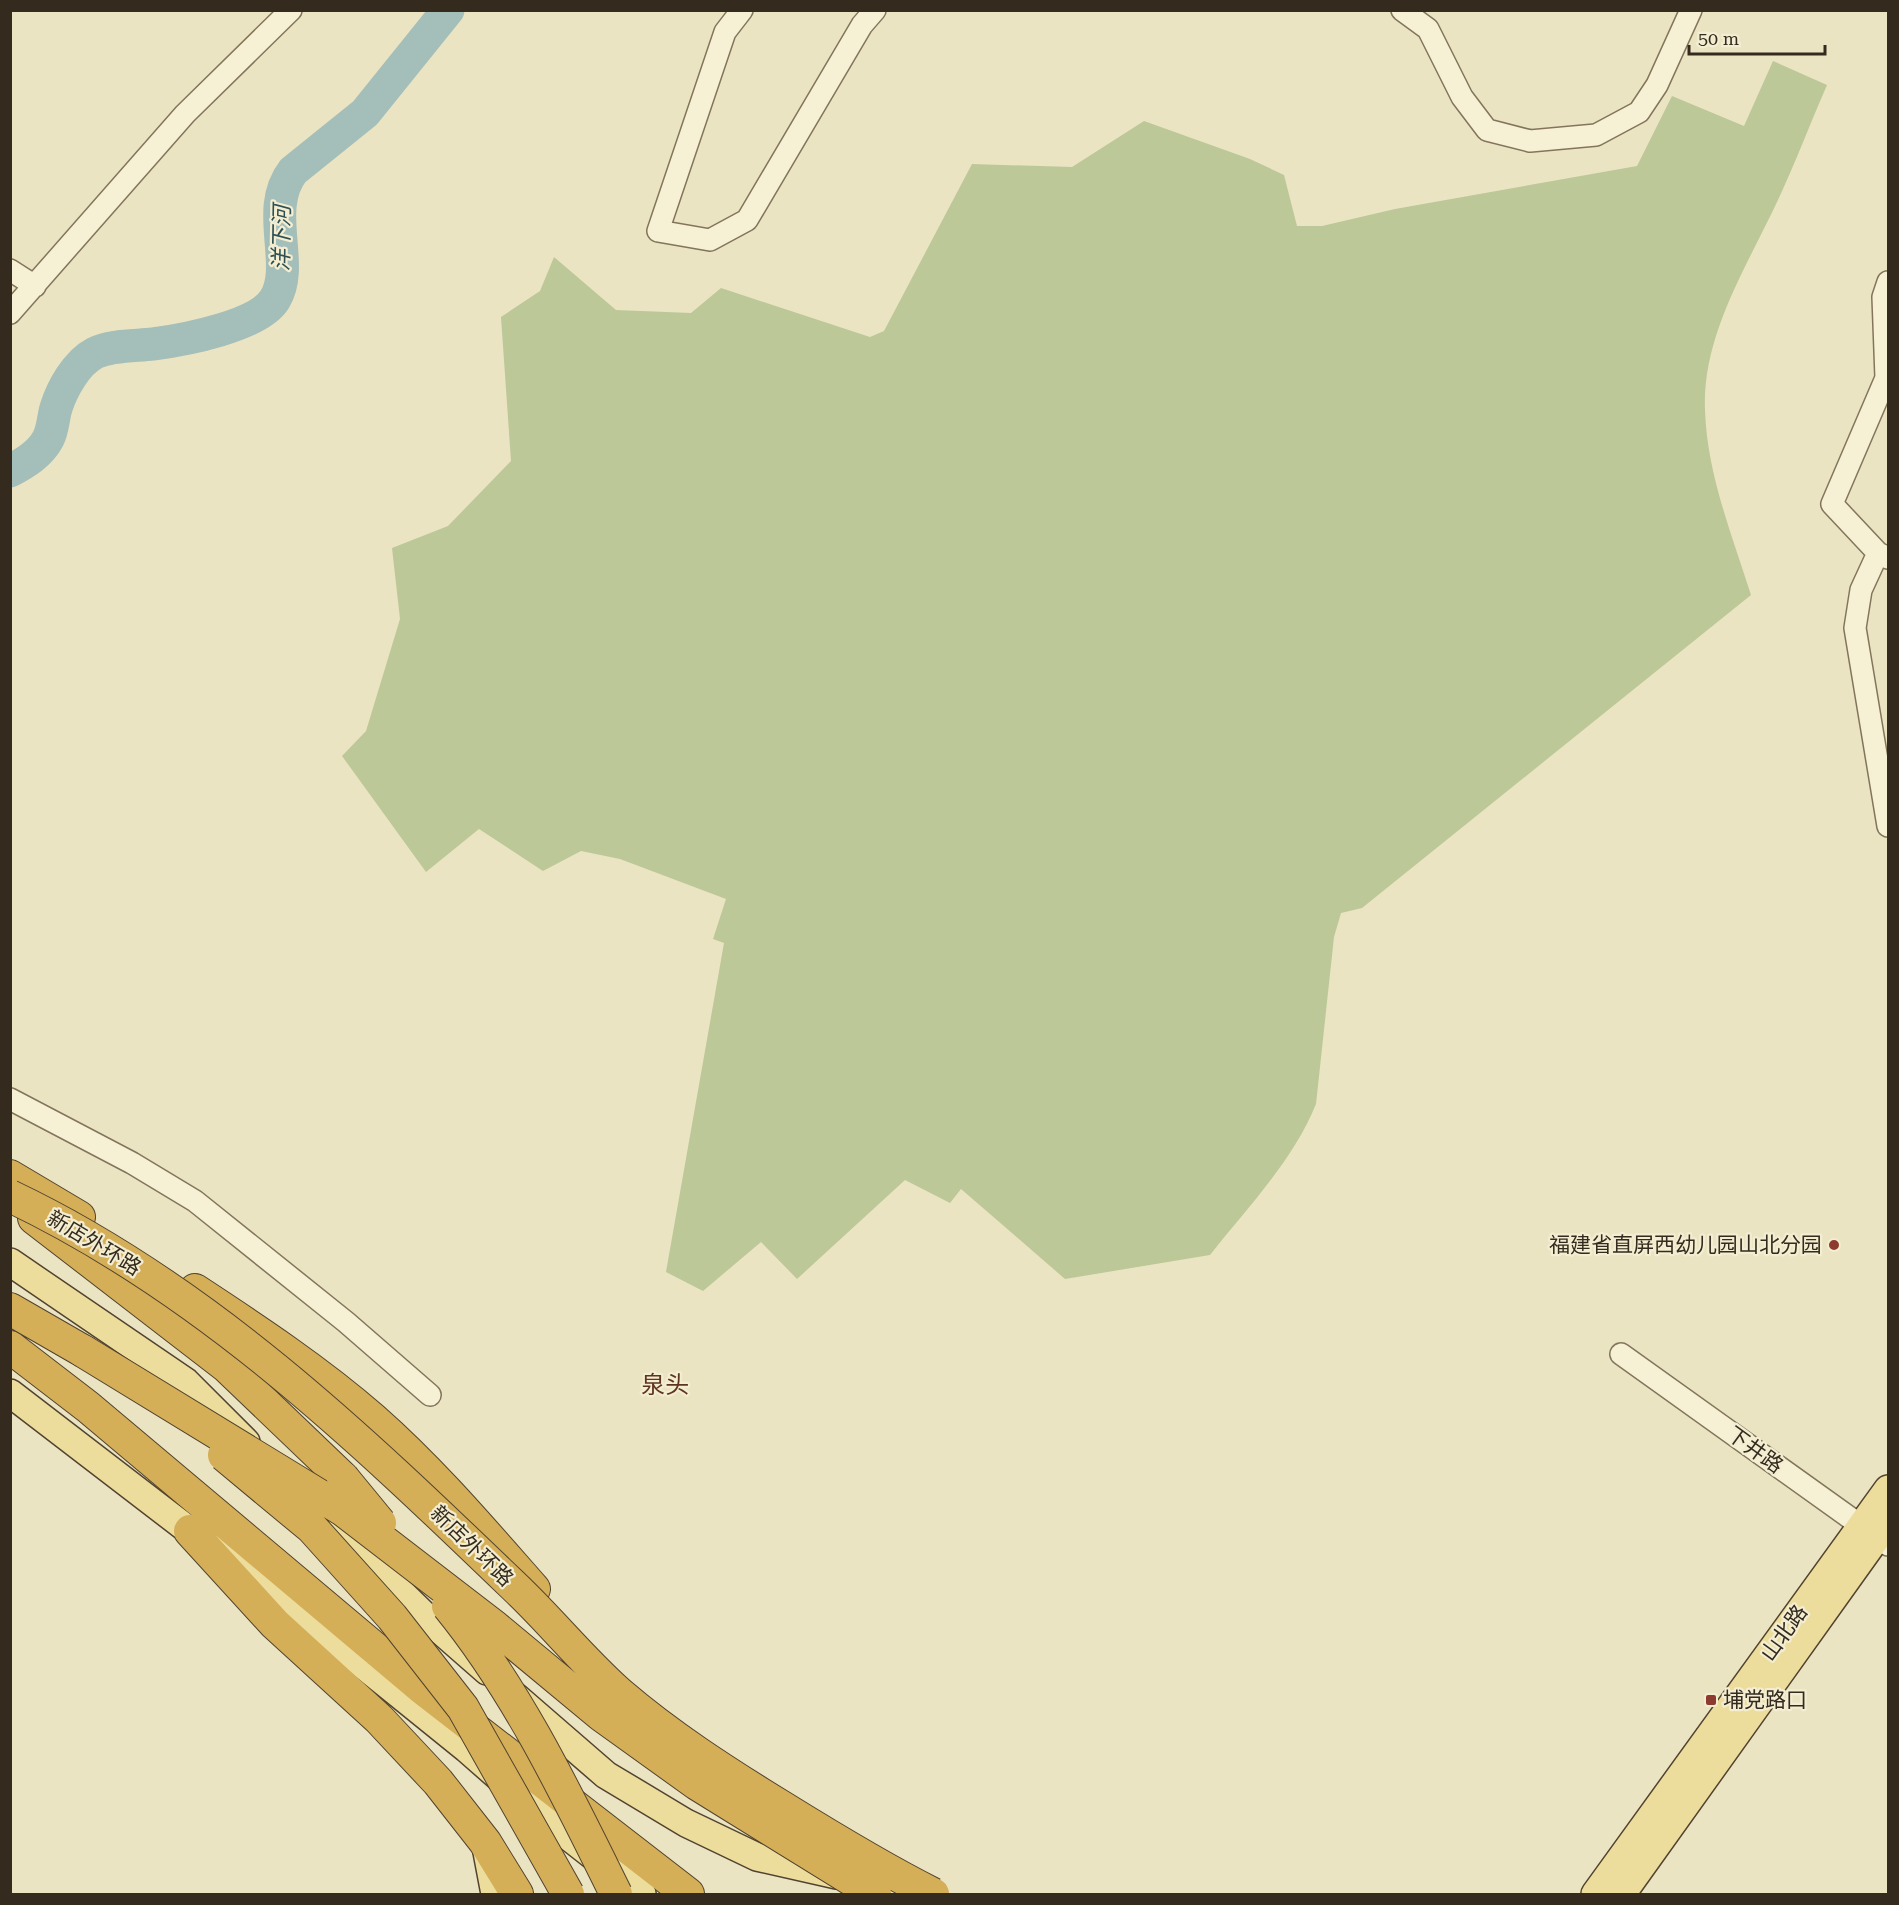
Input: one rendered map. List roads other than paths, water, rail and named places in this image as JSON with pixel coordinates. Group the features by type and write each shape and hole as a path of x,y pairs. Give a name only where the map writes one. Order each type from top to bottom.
{"highway":[{"path":"10,1176 135,1252 313,1371 373,1420 450,1494 570,1629"},
{"path":"10,1198 226,1366 343,1478 470,1633 555,1771 616,1894"},
{"name":"新店外环路","path":"10,1198 60,1220 122,1257 281,1372 357,1436 619,1692 713,1765 878,1866 933,1894"},
{"path":"10,1309 343,1510 495,1627 601,1715 697,1784 880,1890"},
{"path":"10,1347 88,1407 197,1520 275,1624 322,1665 407,1747 465,1814 516,1894"},
{"path":"83,1351 218,1450 312,1528 392,1617 463,1707 568,1894"},
{"path":"197,1520 422,1688 688,1894"}],"main road":[{"path":"10,1262 186,1382 431,1622 606,1775 686,1823 757,1857 880,1890 919,1894"},
{"path":"10,1393 197,1520 337,1644 467,1749 550,1822 642,1894"},
{"name":"山北路","path":"1622,1894 1879,1533 1888,1489"},
{"name":"山北路","path":"1595,1894 1879,1533"},
{"path":"570,1629 732,1819 880,1890"},
{"path":"484,1842 495,1894"}],"street":[{"path":"10,313 185,114 291,10"},
{"path":"742,10 726,32 658,231 710,240 747,220 862,25 875,10"},
{"path":"1402,10 1428,29 1462,97 1487,130 1530,141 1596,135 1640,112 1657,85 1691,10"},
{"path":"10,270 35,286"},
{"path":"1888,282 1883,297 1887,376 1832,504 1883,556 1861,590 1855,628 1888,826"},
{"path":"10,1099 141,1168 195,1201 346,1322 430,1395"},
{"name":"下井路","path":"1621,1354 1879,1533"}],"waterway":[{"name":"洋下河","path":"10,471 32,458 45,444 50,435 62,393 76,370 88,357 101,350 183,339 220,330 254,317 266,309 275,299 281,285 280,203 284,186 293,171 365,113 448,10"}],"place":[{"name":"福建省直屏西幼儿园山北分园","path":"1834,1245"},
{"name":"埔党路口","path":"1711,1700"}],"district":[{"name":"泉头","path":"665,1385"}]}
